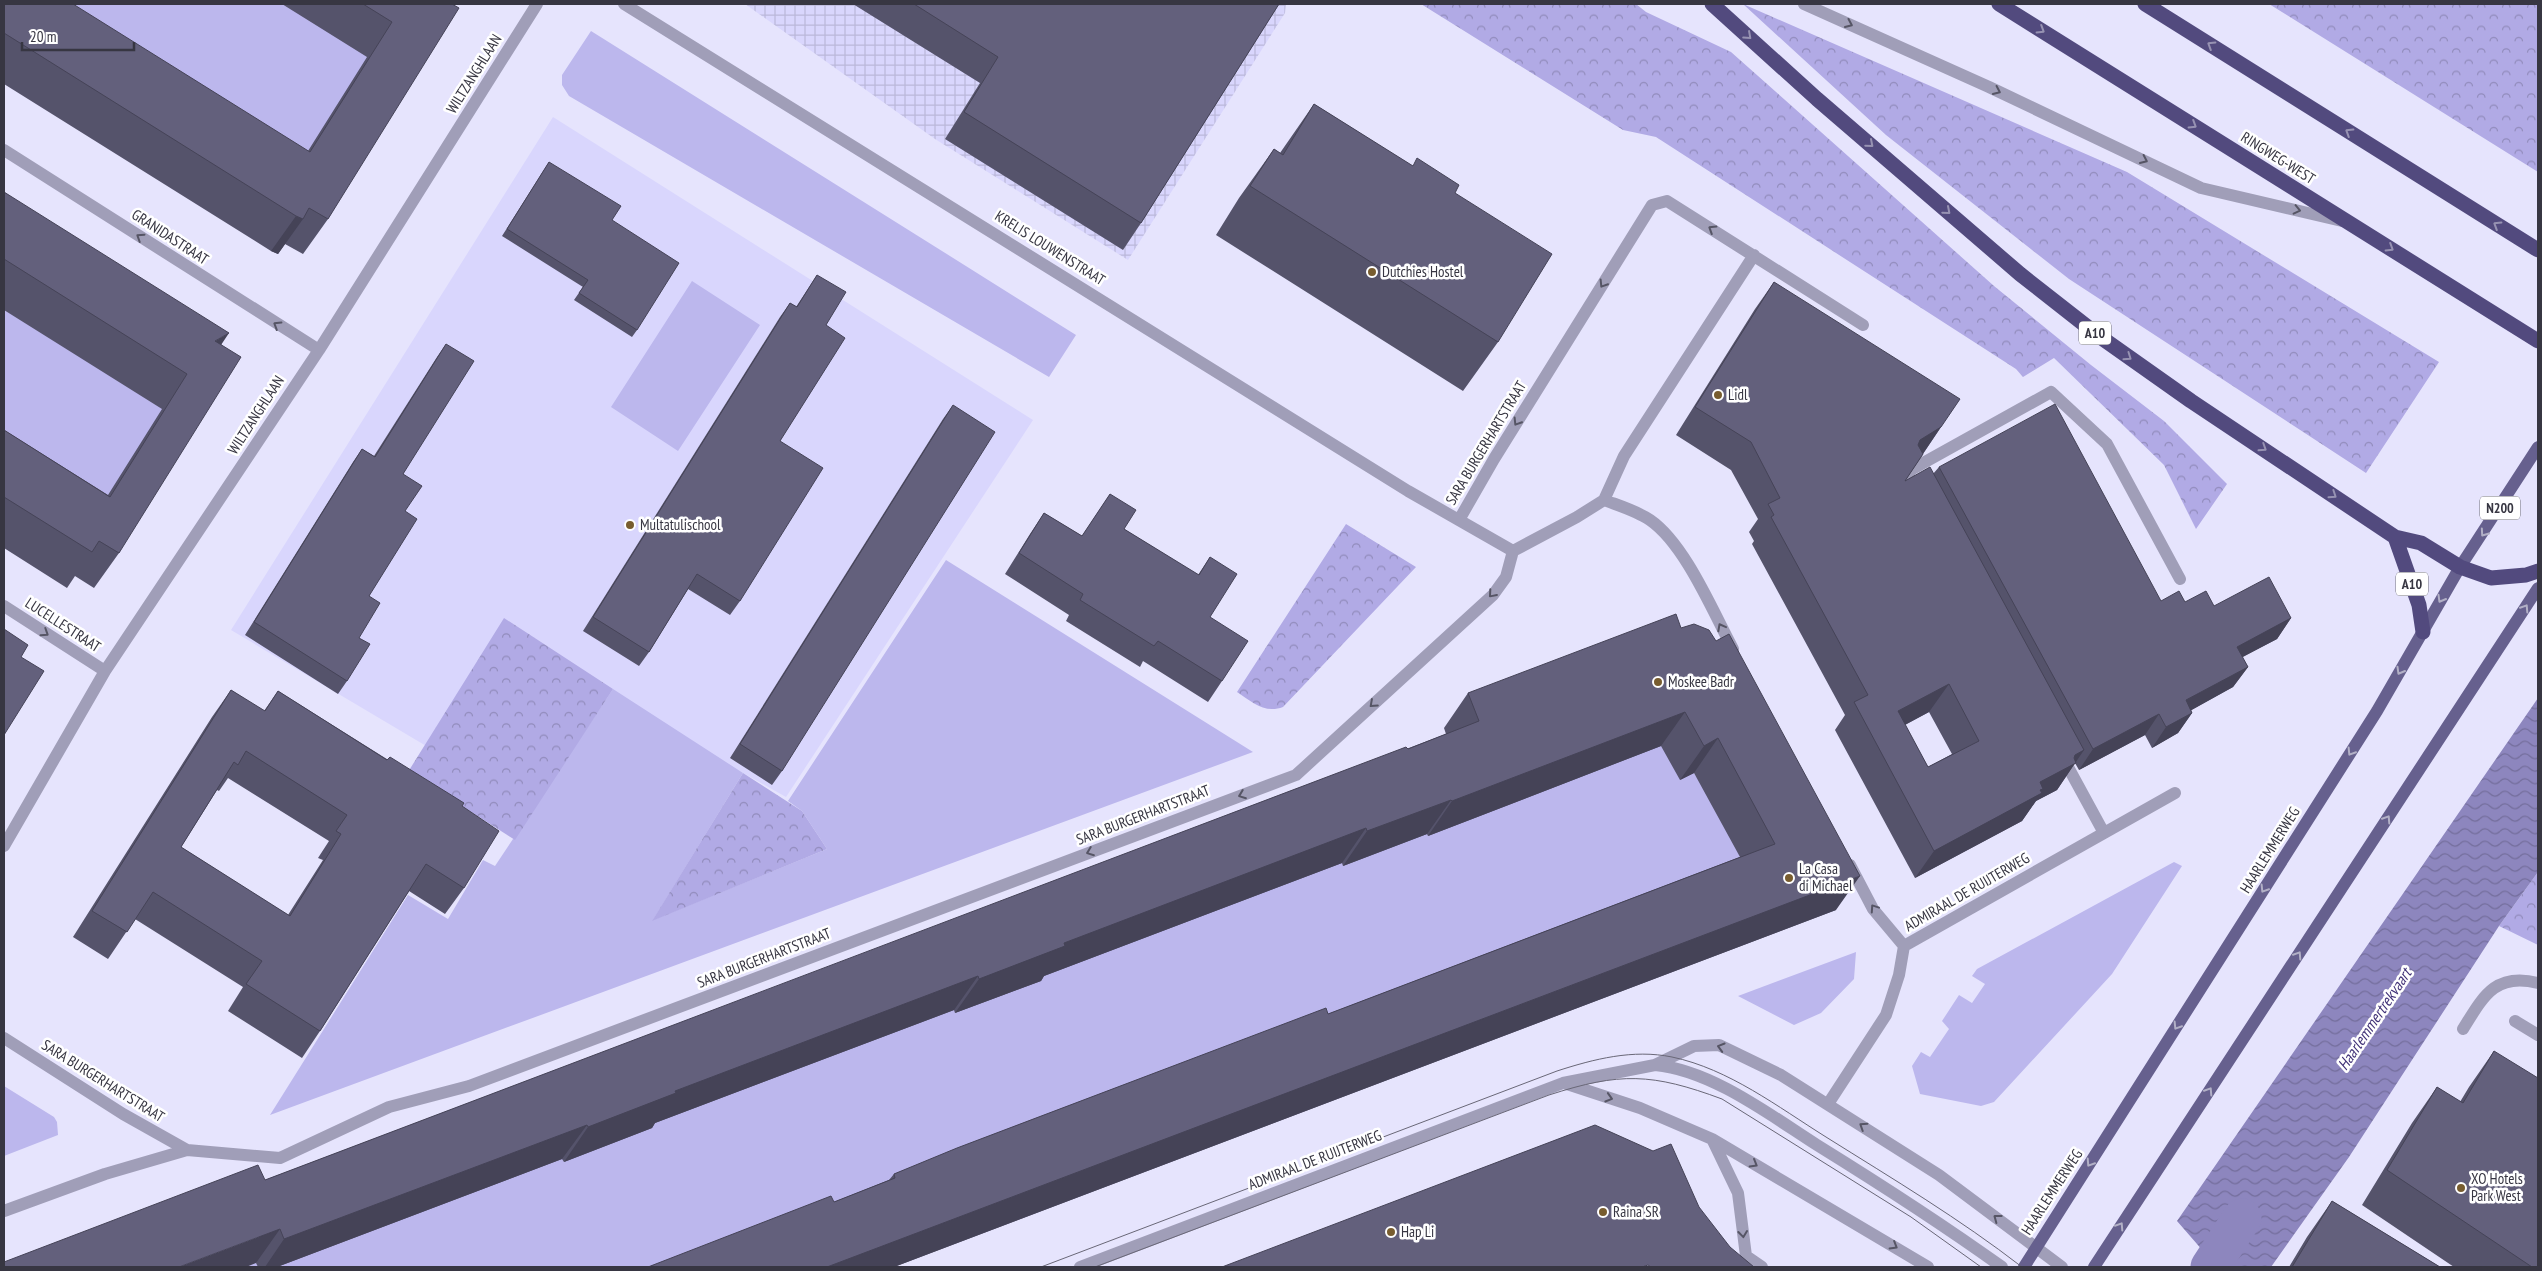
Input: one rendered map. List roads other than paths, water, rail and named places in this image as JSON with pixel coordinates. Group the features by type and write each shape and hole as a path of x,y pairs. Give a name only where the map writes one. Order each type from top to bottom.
{"highway":[{"name":"A10","path":"1712,4 1817,99 2020,274 2092,331 2191,401 2395,537 2421,543 2460,567 2490,578 2538,572"},
{"name":"RINGWEG-WEST","path":"1999,4 2538,341"},
{"path":"2145,4 2538,250"},
{"name":"A10","path":"2395,537 2419,605 2423,632"}],"main road":[{"name":"HAARLEMMERWEG","path":"2024,1267 2377,711 2460,567 2538,447"},
{"path":"2094,1267 2538,588"}],"street":[{"name":"WILTZANGHLAAN","path":"4,846 105,672 319,350 537,4"},
{"name":"KRELIS LOUWENSTRAAT","path":"624,4 1399,486 1459,520"},
{"path":"1804,4 1989,87 2201,188 2349,223"},
{"name":"GRANIDASTRAAT","path":"4,150 319,350"},
{"name":"SARA BURGERHARTSTRAAT","path":"4,1211 105,1174 187,1150 280,1158 389,1107 469,1086 1296,775 1493,595 1506,577 1513,551 1459,520 1494,459 1652,205 1667,201 1863,325"},
{"path":"1513,551 1577,518 1604,500 1624,456 1754,255"},
{"path":"1926,507 1907,472 2051,392 2108,444 2180,579"},
{"path":"1604,500 1650,520 1676,544 1741,664"},
{"name":"LUCELLESTRAAT","path":"4,606 105,672"},
{"path":"2057,747 2104,833"},
{"name":"ADMIRAAL DE RUIJTERWEG","path":"1828,1104 1886,1015 1900,975 1904,946 2175,793"},
{"path":"1845,856 1873,909 1904,946"},
{"path":"2463,1029 2484,996 2500,983 2524,979 2538,983"},
{"path":"2515,1021 2538,1035"},
{"name":"SARA BURGERHARTSTRAAT","path":"4,1038 123,1114 187,1150"},
{"name":"ADMIRAAL DE RUIJTERWEG","path":"1080,1267 1563,1083 1655,1065 1694,1046 1719,1044 1781,1075 1939,1176 2062,1267"},
{"name":"ADMIRAAL DE RUIJTERWEG","path":"1655,1065 1676,1067 1746,1100 1940,1222 2002,1267"},
{"path":"1563,1083 1640,1108 1712,1139 1928,1267"},
{"path":"1712,1139 1738,1193 1746,1256 1762,1267"}],"water":[{"path":"2538,698 2538,872 2499,926 2349,1157 2271,1267 2217,1267 2177,1221"}],"waterway":[{"name":"Haarlemmertrekvaart","path":"2210,1267 2242,1218"}],"tram line":[{"path":"1041,1267 1557,1071 1599,1059 1643,1054 1672,1057 1693,1063 1713,1070 1752,1090 1975,1232 2022,1267"},
{"path":"1095,1267 1549,1095 1596,1082 1616,1079 1655,1080 1697,1090 1722,1099 1911,1217 1981,1267"}],"place":[{"name":"Dutchies Hostel","path":"1372,272"},
{"name":"Lidl","path":"1718,395"},
{"name":"Multatulischool","path":"630,525"},
{"name":"Moskee Badr","path":"1658,682"},
{"name":"La Casa di Michael","path":"1789,878"},
{"name":"XO Hotels Park West","path":"2461,1188"},
{"name":"Raina SR","path":"1603,1212"},
{"name":"Hap Li","path":"1391,1232"}]}
